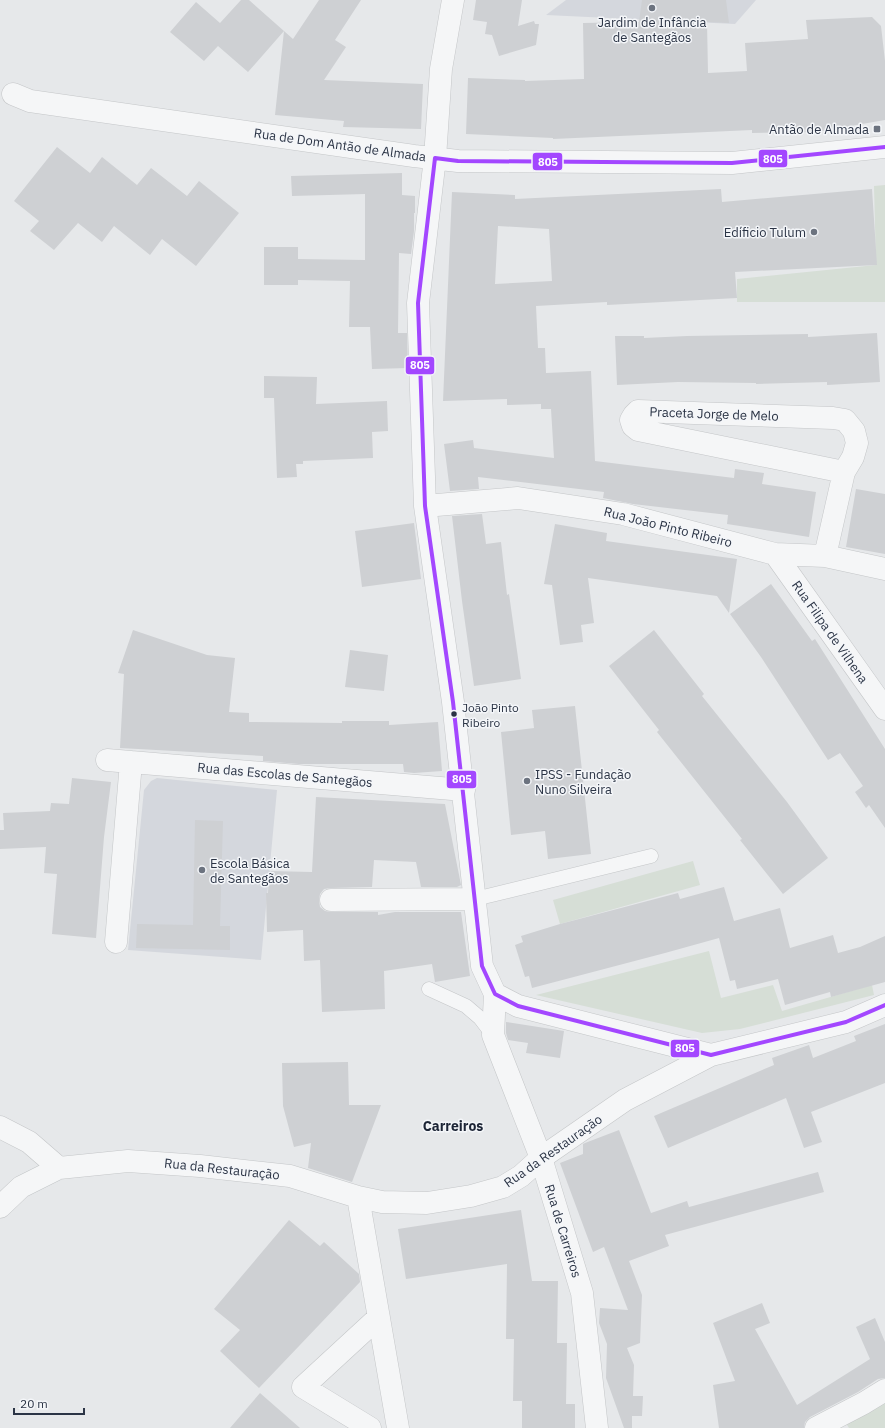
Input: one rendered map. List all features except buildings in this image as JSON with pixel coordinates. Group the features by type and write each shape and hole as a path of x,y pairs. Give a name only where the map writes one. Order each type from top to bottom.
{"street":[{"path":"454,0 441,69 435,158 418,303 425,506 464,790 482,966 495,994 518,1006 711,1055"},
{"name":"Rua de Dom Antão de Almada","path":"13,94 30,101 458,161 732,163 885,147"},
{"name":"Praceta Jorge de Melo","path":"825,556 844,472 853,457 857,443 854,431 845,420 833,418 638,411 631,420 633,426 638,430 844,472"},
{"name":"Rua João Pinto Ribeiro","path":"425,506 518,498 623,514 775,554 825,556 885,569"},
{"name":"Rua Filipa de Vilhena","path":"775,554 885,709"},
{"name":"Rua das Escolas de Santegãos","path":"107,760 464,790"},
{"path":"116,942 131,762"},
{"path":"331,900 475,899"},
{"name":"Rua de Carreiros","path":"495,994 493,1035 542,1158 582,1293 598,1428"},
{"name":"Rua da Restauração","path":"0,1207 21,1187 59,1168 128,1161 200,1166 290,1176 358,1197 382,1202 427,1203 471,1196 503,1187 521,1176 542,1158 625,1100 711,1055 846,1022 885,1005"},
{"path":"0,1127 29,1142 59,1168"},
{"path":"358,1197 380,1317 398,1428"},
{"path":"370,1428 303,1387 380,1317"},
{"path":"816,1428 885,1390"}],"lane":[{"path":"475,899 651,856"},
{"path":"429,989 466,1006 480,1018 493,1035"}],"shaded area":[{"name":"Jardim de Infância de Santegãos","path":"566,0 756,0 735,24 546,15"},
{"path":"885,185 885,302 737,302 737,279 876,265 874,186"},
{"name":"Escola Básica de Santegãos","path":"157,778 277,790 261,960 128,950 144,790 151,781"},
{"path":"693,861 700,885 560,924 553,900"},
{"path":"709,951 721,998 773,985 782,1011 872,985 874,995 740,1029 702,1033 536,995"},
{"path":"885,1397 885,1428 849,1428 844,1420"}],"transit line":[{"name":"805","path":"435,158 458,161 732,163 885,147"},
{"name":"805","path":"435,158 418,303 425,506 453,702 482,966 495,994 518,1006 711,1055 846,1022 885,1005"}],"place":[{"name":"Jardim de Infância de Santegãos","path":"652,8"},
{"name":"Antão de Almada","path":"877,129"},
{"name":"Edíficio Tulum","path":"814,232"},
{"name":"João Pinto Ribeiro","path":"454,714"},
{"name":"IPSS - Fundação Nuno Silveira","path":"527,781"},
{"name":"Escola Básica de Santegãos","path":"202,870"}],"district":[{"name":"Carreiros","path":"453,1126"}]}
